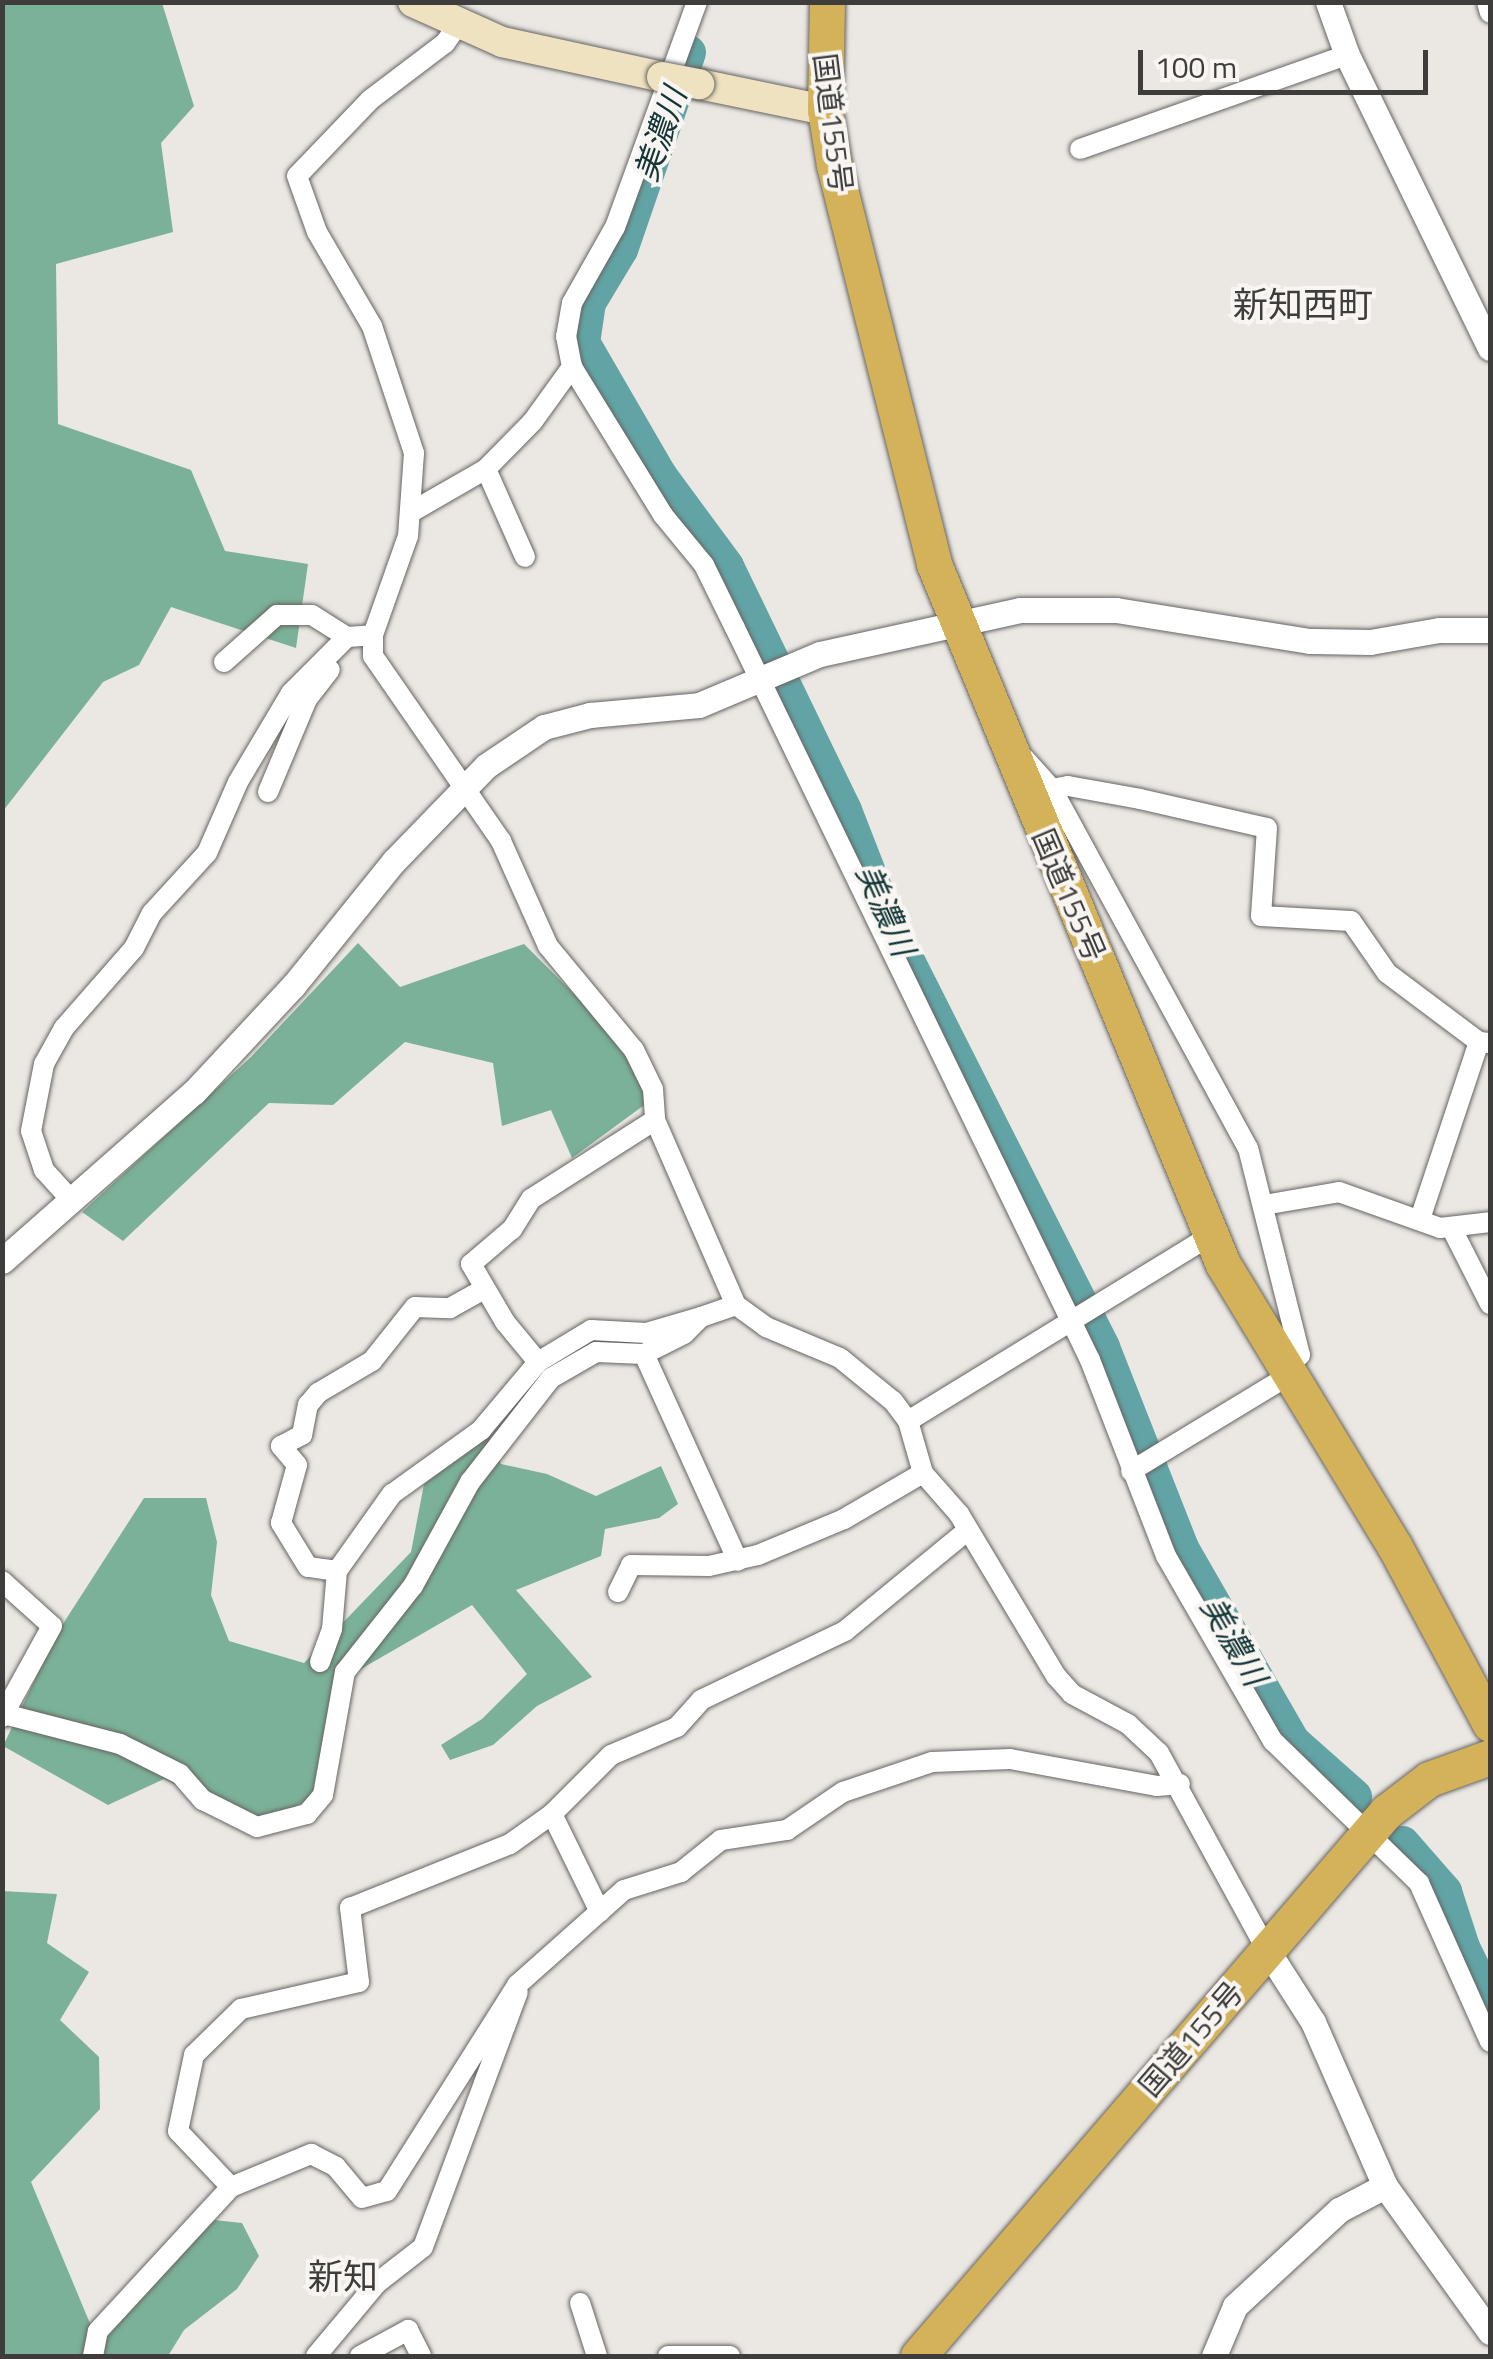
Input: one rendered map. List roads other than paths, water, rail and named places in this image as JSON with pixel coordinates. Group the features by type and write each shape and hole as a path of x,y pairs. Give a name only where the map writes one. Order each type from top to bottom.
{"highway":[{"name":"国道155号","path":"827,2 825,110 916,503 957,621 1210,1234 1286,1373 1394,1546 1490,1724"},
{"name":"国道155号","path":"918,2356 1366,1836 1429,1779 1490,1757"}],"main road":[{"path":"413,2 456,26 663,78 825,110"}],"street":[{"path":"697,2 663,78 615,227 572,303 566,336 572,367 663,515 704,566 761,680 1069,1320 1166,1556 1250,1709 1289,1761 1419,1883 1490,2042"},
{"path":"1328,2 1347,55 1490,348"},
{"path":"1487,2 1490,13"},
{"path":"268,792 321,679 360,644 372,640 394,589 413,511 414,453 372,326 317,232 297,176 370,100 445,42 456,26"},
{"path":"1080,149 1347,55"},
{"path":"413,511 486,468 533,421 572,367"},
{"path":"486,468 526,557"},
{"path":"2,1261 244,1044 394,860 511,745 544,727 590,714 700,705 820,654 1020,610 1116,610 1310,641 1370,642 1440,630 1490,630"},
{"path":"224,662 277,616 312,615 347,637 372,640"},
{"path":"72,1201 44,1170 31,1131 44,1064 81,1006 134,948 152,913 207,853 230,798 291,693 347,637"},
{"path":"372,640 462,792 501,841 548,946 634,1050 653,1089 655,1120 736,1305 865,1374 908,1421 923,1473 968,1530 1056,1676 1072,1694 1142,1734 1180,1784 1267,1950 1313,2022 1385,2186 1490,2332"},
{"path":"1000,732 1052,789 1233,1117 1264,1205 1300,1355 1286,1373 1159,1460 1131,1471"},
{"path":"1052,789 1068,786 1140,798 1266,828 1261,916 1350,921 1387,974 1485,1042 1420,1218"},
{"path":"538,1362 483,1290 471,1264 512,1230 531,1199 655,1120"},
{"path":"1264,1205 1340,1192 1452,1230 1490,1222"},
{"path":"1452,1230 1490,1304"},
{"path":"908,1421 1210,1234"},
{"path":"337,1571 308,1566 281,1523 297,1465 281,1446 302,1435 308,1405 318,1393 372,1361 415,1308 450,1308 483,1290"},
{"path":"320,1662 332,1628 337,1571 392,1494 481,1430 538,1362 591,1330 646,1334 736,1305"},
{"path":"2,1581 52,1626 3,1715 120,1744 180,1774 203,1800 257,1828 307,1814 323,1795 344,1672 414,1586 470,1482 567,1366 596,1352 644,1354 684,1334 701,1317"},
{"path":"644,1354 738,1560"},
{"path":"618,1592 630,1565 662,1570 738,1560 844,1519 923,1473"},
{"path":"231,2187 178,2131 194,2055 241,2009 359,1982 350,1908 488,1855 552,1814 611,1755 677,1727 701,1700 845,1632 968,1530"},
{"path":"92,2356 98,2332 231,2187 311,2154 336,2167 362,2198 387,2191 517,1985 624,1890 681,1872 720,1840 786,1830 843,1792 932,1762 1022,1760 1157,1786 1180,1784"},
{"path":"552,1814 600,1912"},
{"path":"316,2356 377,2283 423,2247 519,2000 517,1985"},
{"path":"1214,2356 1234,2306 1340,2210 1385,2186"},
{"path":"580,2304 597,2356"},
{"path":"360,2356 408,2330 421,2356"},
{"path":"668,2356 730,2356"}],"waterway":[{"name":"美濃川","path":"688,52 620,249 588,302 582,342 659,475 726,566 844,810 887,921 1102,1347 1181,1548 1292,1741 1354,1796"},
{"name":"美濃川","path":"1402,1843 1444,1891 1462,1947 1490,2004"}],"district":[{"name":"新知西町","path":"1303,304"},
{"name":"新知","path":"343,2276"}]}
